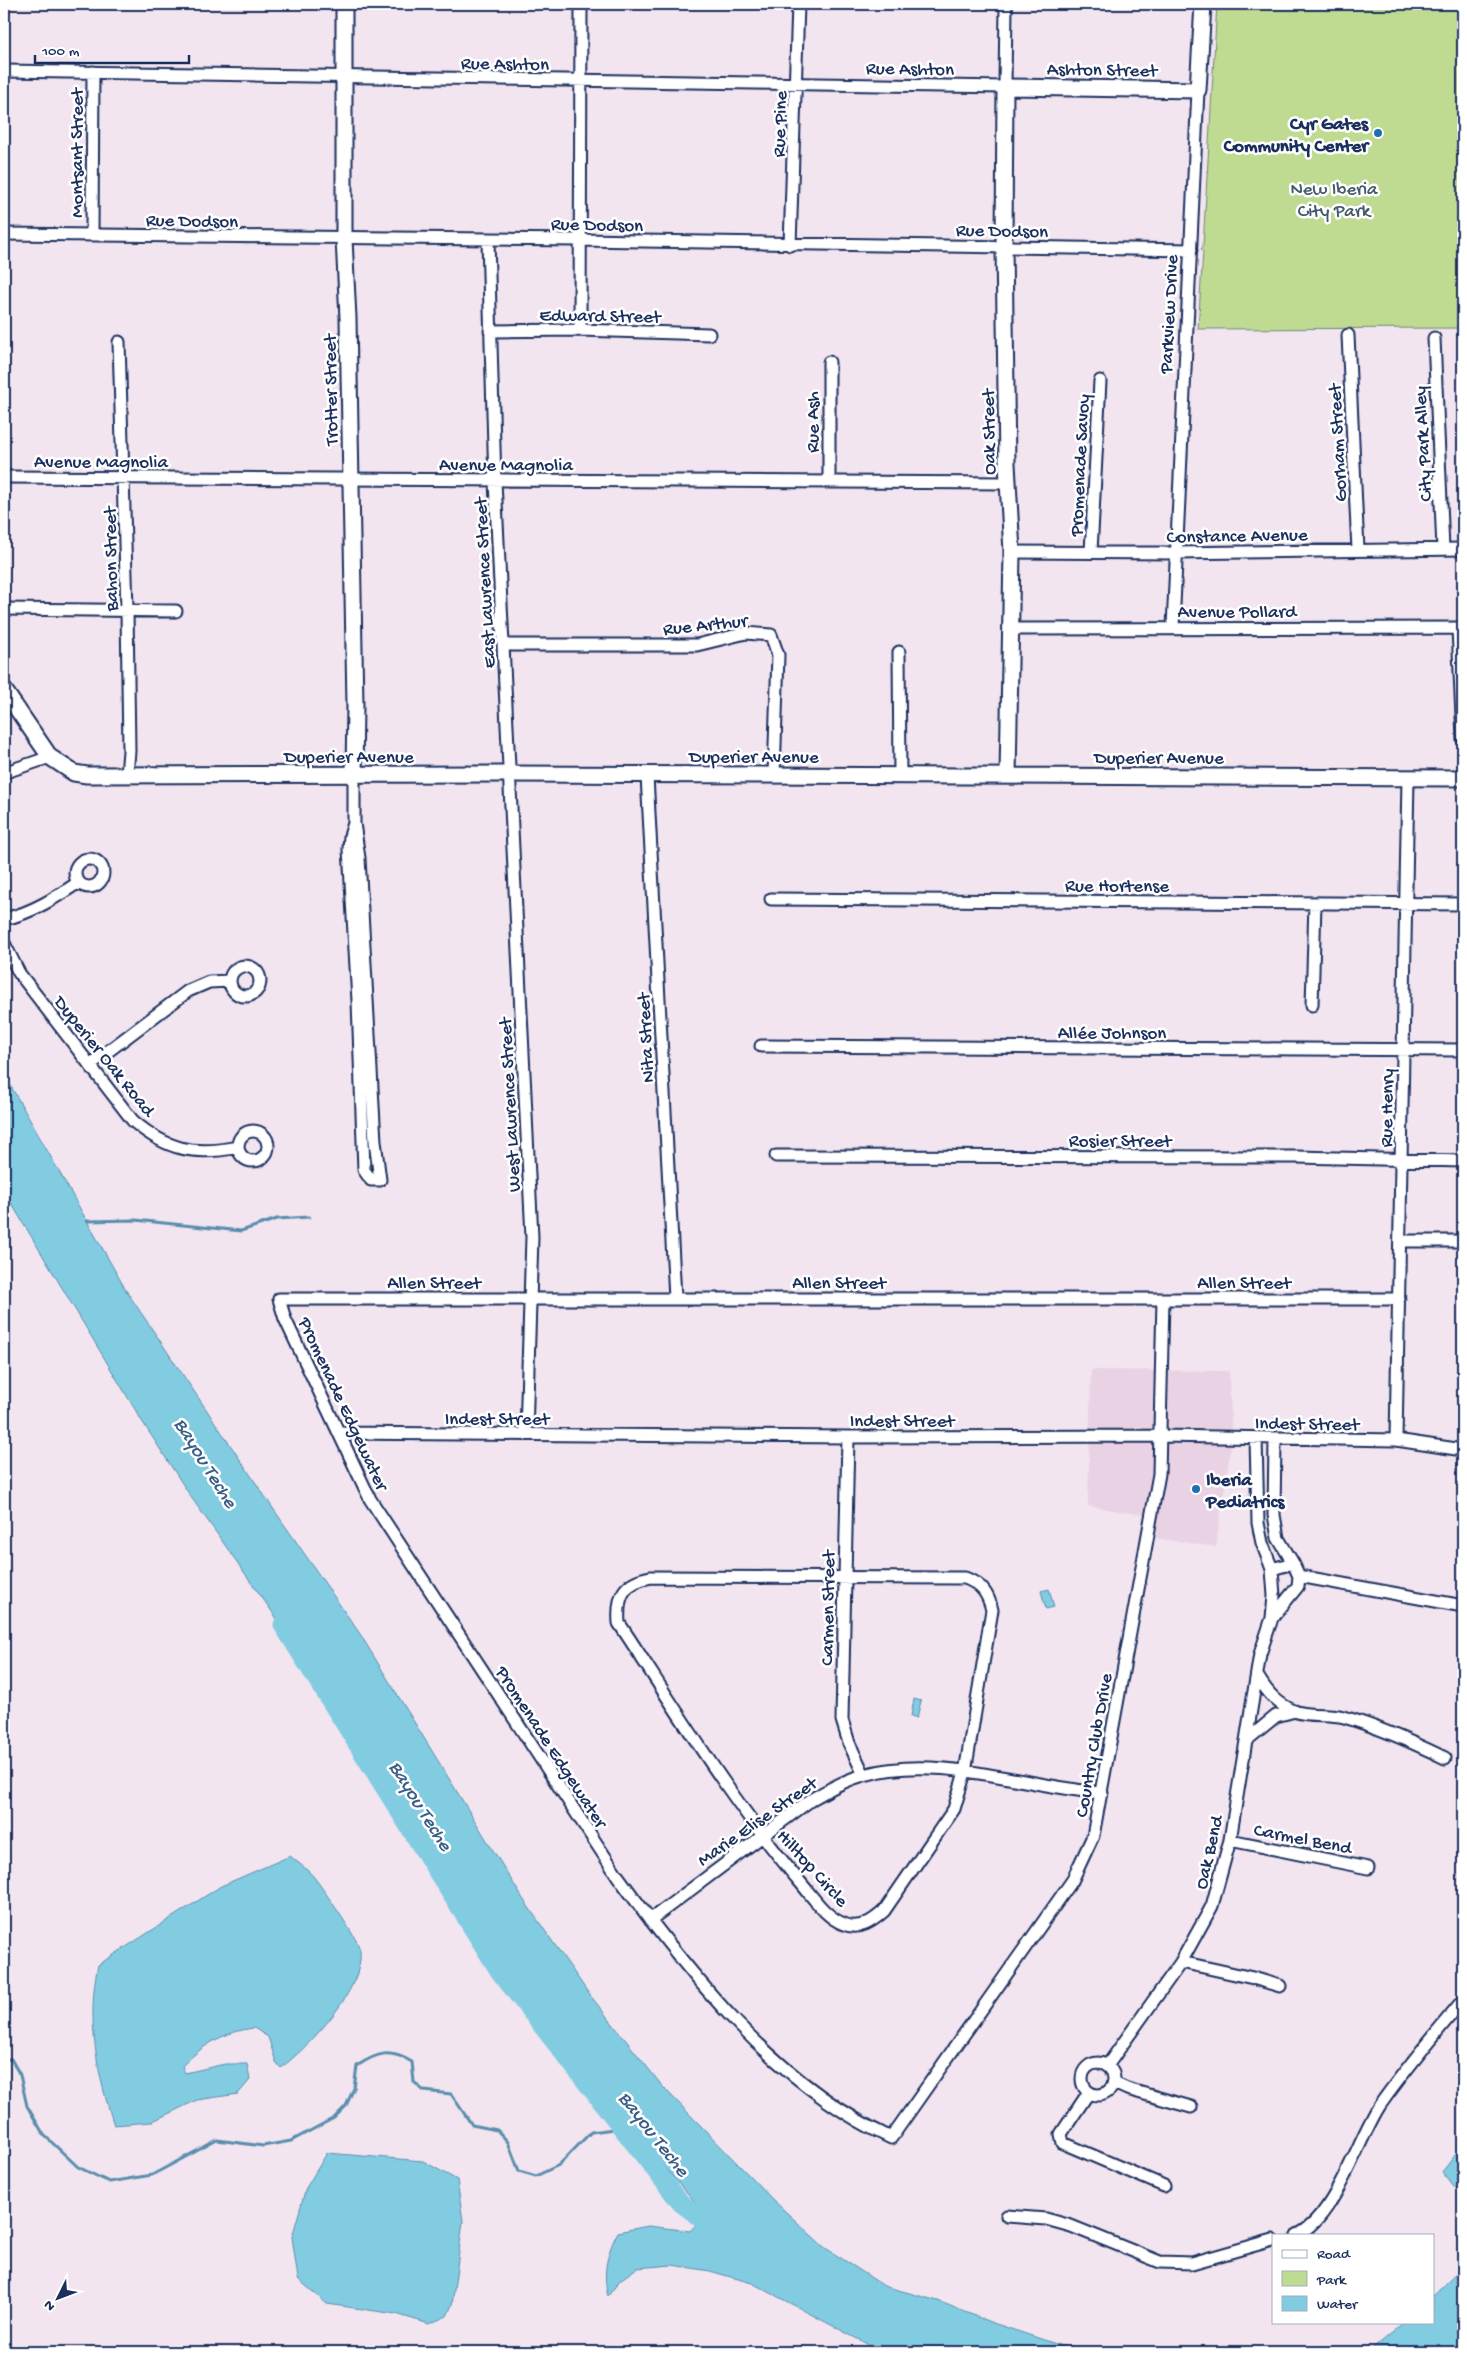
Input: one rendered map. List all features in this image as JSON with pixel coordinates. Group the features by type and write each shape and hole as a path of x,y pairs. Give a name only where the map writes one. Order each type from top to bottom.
{"main road":[{"name":"Trotter Street","path":"344,4 344,238 348,318 351,479 355,705 354,776"},
{"name":"Parkview Drive","path":"1198,90 1203,4"},
{"name":"Ashton Street","path":"1005,87 1198,90"},
{"name":"Oak Street","path":"1005,87 1004,246 1007,483 1012,552 1008,776"},
{"path":"4,690 50,757"},
{"name":"Duperier Avenue","path":"50,757 74,773 87,775 354,776 508,774 1463,778"}],"street":[{"path":"580,330 581,4"},
{"name":"Rue Pine","path":"790,245 797,82 798,4"},
{"path":"1005,87 1006,4"},
{"name":"Rue Ashton","path":"4,70 1005,87"},
{"name":"Montsant Street","path":"92,235 93,72"},
{"name":"Parkview Drive","path":"1173,627 1198,90"},
{"name":"Rue Dodson","path":"4,234 580,240 790,245 1004,246 1191,250"},
{"name":"East Lawrence Street","path":"488,240 495,481 508,774"},
{"name":"Edward Street","path":"490,331 580,330 710,334"},
{"name":"Gorham Street","path":"1348,336 1358,550"},
{"name":"City Park Alley","path":"1434,338 1443,549"},
{"name":"Bahon Street","path":"119,342 127,610 129,751 127,775"},
{"name":"Rue Ash","path":"829,362 829,482"},
{"name":"Promenade Savoy","path":"1091,552 1100,381"},
{"name":"Avenue Magnolia","path":"4,477 1007,483"},
{"name":"Constance Avenue","path":"1012,552 1176,553 1463,549"},
{"path":"4,609 176,611"},
{"name":"Avenue Pollard","path":"1010,629 1173,627 1461,628"},
{"path":"1461,628 1463,739"},
{"name":"Rue Arthur","path":"503,645 697,645 746,633 771,635 778,656 774,775"},
{"path":"899,652 900,775"},
{"path":"4,770 50,757"},
{"name":"West Lawrence Street","path":"508,774 532,1237 526,1434"},
{"path":"354,776 354,823 349,849 355,879 368,1117"},
{"name":"Nita Street","path":"647,776 675,1298"},
{"name":"Rue Henry","path":"1396,1440 1408,777"},
{"path":"4,919 21,916 45,904 79,882"},
{"name":"Rue Hortense","path":"772,899 1463,904"},
{"path":"1312,1005 1315,903"},
{"name":"Duperier Oak Road","path":"4,943 19,973 91,1064 133,1121 152,1138 175,1148 200,1151 238,1147"},
{"path":"91,1064 188,991 209,982 230,981"},
{"name":"Allée Johnson","path":"762,1046 1463,1050"},
{"name":"Rosier Street","path":"776,1156 1401,1158 1463,1161"},
{"path":"1400,1241 1463,1241"},
{"name":"Allen Street","path":"279,1299 1399,1299"},
{"name":"Promenade Edgewater","path":"279,1299 285,1319 370,1499 617,1875 650,1920 747,2033 787,2072 848,2115 892,2138"},
{"name":"Country Club Drive","path":"892,2138 1072,1881 1093,1836 1159,1474 1163,1299"},
{"name":"Indest Street","path":"339,1433 848,1437 1160,1436 1396,1440 1463,1450"},
{"name":"Carmen Street","path":"848,1437 842,1720 849,1743 864,1775"},
{"name":"Oak Bend","path":"1107,2066 1181,1962 1212,1906 1230,1840 1258,1677 1260,1654 1272,1618 1274,1596 1272,1569 1262,1543 1258,1523 1256,1438"},
{"path":"1275,1439 1274,1515 1278,1538 1299,1576 1463,1606"},
{"path":"1272,1569 1293,1563"},
{"name":"Hilltop Circle","path":"651,1576 844,1578 964,1578 975,1582 984,1589 990,1599 992,1610 965,1772 954,1809 884,1911 875,1920 863,1926 845,1925 829,1916 762,1835 720,1778 620,1623 618,1609 621,1597 628,1586 639,1579 651,1576"},
{"name":"Oak Bend","path":"1272,1618 1298,1586 1299,1576"},
{"path":"1258,1677 1266,1690 1277,1701 1295,1712"},
{"path":"1248,1739 1276,1716 1295,1712 1342,1717 1398,1735 1444,1758"},
{"name":"Marie Elise Street","path":"650,1920 812,1799 833,1787 864,1775 891,1770 931,1768 1075,1791 1102,1793"},
{"name":"Carmel Bend","path":"1230,1840 1368,1868"},
{"path":"1181,1962 1280,1986"},
{"path":"1298,2234 1319,2217 1345,2175 1379,2107 1404,2071 1463,2000"},
{"path":"1096,2063 1107,2066 1112,2071 1114,2083 1107,2093 1101,2095 1089,2092 1083,2082 1085,2070 1096,2063"},
{"path":"1114,2083 1127,2089 1191,2107"},
{"path":"1089,2092 1061,2134 1063,2143 1164,2186"},
{"path":"1007,2216 1046,2219 1160,2262 1192,2263 1272,2240"}],"shaded area":[{"path":"1091,1370 1229,1371 1232,1438 1216,1547 1155,1538 1157,1517 1088,1506"}],"green space":[{"name":"New Iberia City Park","path":"1217,4 1463,4 1463,328 1198,329 1203,251 1201,249 1203,247"}],"water":[{"path":"4,1074 127,1292 360,1634 523,1899 589,1994 663,2087 773,2200 824,2247 884,2286 938,2301 990,2322 1080,2352 882,2352 752,2283 710,2271 672,2265 637,2268 620,2280 608,2296 605,2279 607,2263 611,2247 618,2232 648,2226 690,2231 702,2218 697,2204 629,2127 510,1977 455,1892 418,1826 381,1770 321,1681 191,1497 142,1421 4,1191"},
{"path":"1049,1589 1054,1607 1046,1609 1041,1591"},
{"path":"914,1699 921,1701 917,1718 911,1716"},
{"path":"290,1856 313,1876 358,1944 360,1950 359,1965 354,1982 345,1999 320,2031 281,2068 276,2062 268,2037 254,2028 215,2040 198,2051 182,2066 185,2073 225,2064 247,2064 250,2080 238,2094 197,2100 151,2122 114,2125 98,2066 93,2026 93,2006 98,1965 221,1886"},
{"path":"1463,2145 1463,2192 1454,2187 1442,2172"},
{"path":"327,2153 423,2161 457,2180 463,2221 452,2305 447,2316 429,2324 396,2314 327,2304 298,2279 292,2237 306,2188"},
{"path":"1463,2267 1463,2352 1368,2352 1402,2324 1434,2324 1434,2295"}],"waterway":[{"path":"87,1221 135,1220 241,1231 277,1219 309,1217"},
{"name":"Bayou Teche","path":"283,1625 500,1972 681,2203 721,2233"},
{"path":"4,2059 11,2059 20,2075 27,2106 44,2135 78,2167 109,2182 152,2175 217,2140 263,2146 291,2141 334,2118 346,2106 354,2088 357,2066 371,2058 384,2054 397,2055 412,2062 414,2082 424,2091 451,2094 472,2125 497,2130 508,2142 519,2171 536,2176 559,2165 591,2132 629,2127"}],"place":[{"name":"Cyr Gates Community Center","path":"1378,133"},
{"name":"Iberia Pediatrics","path":"1196,1489"}]}
